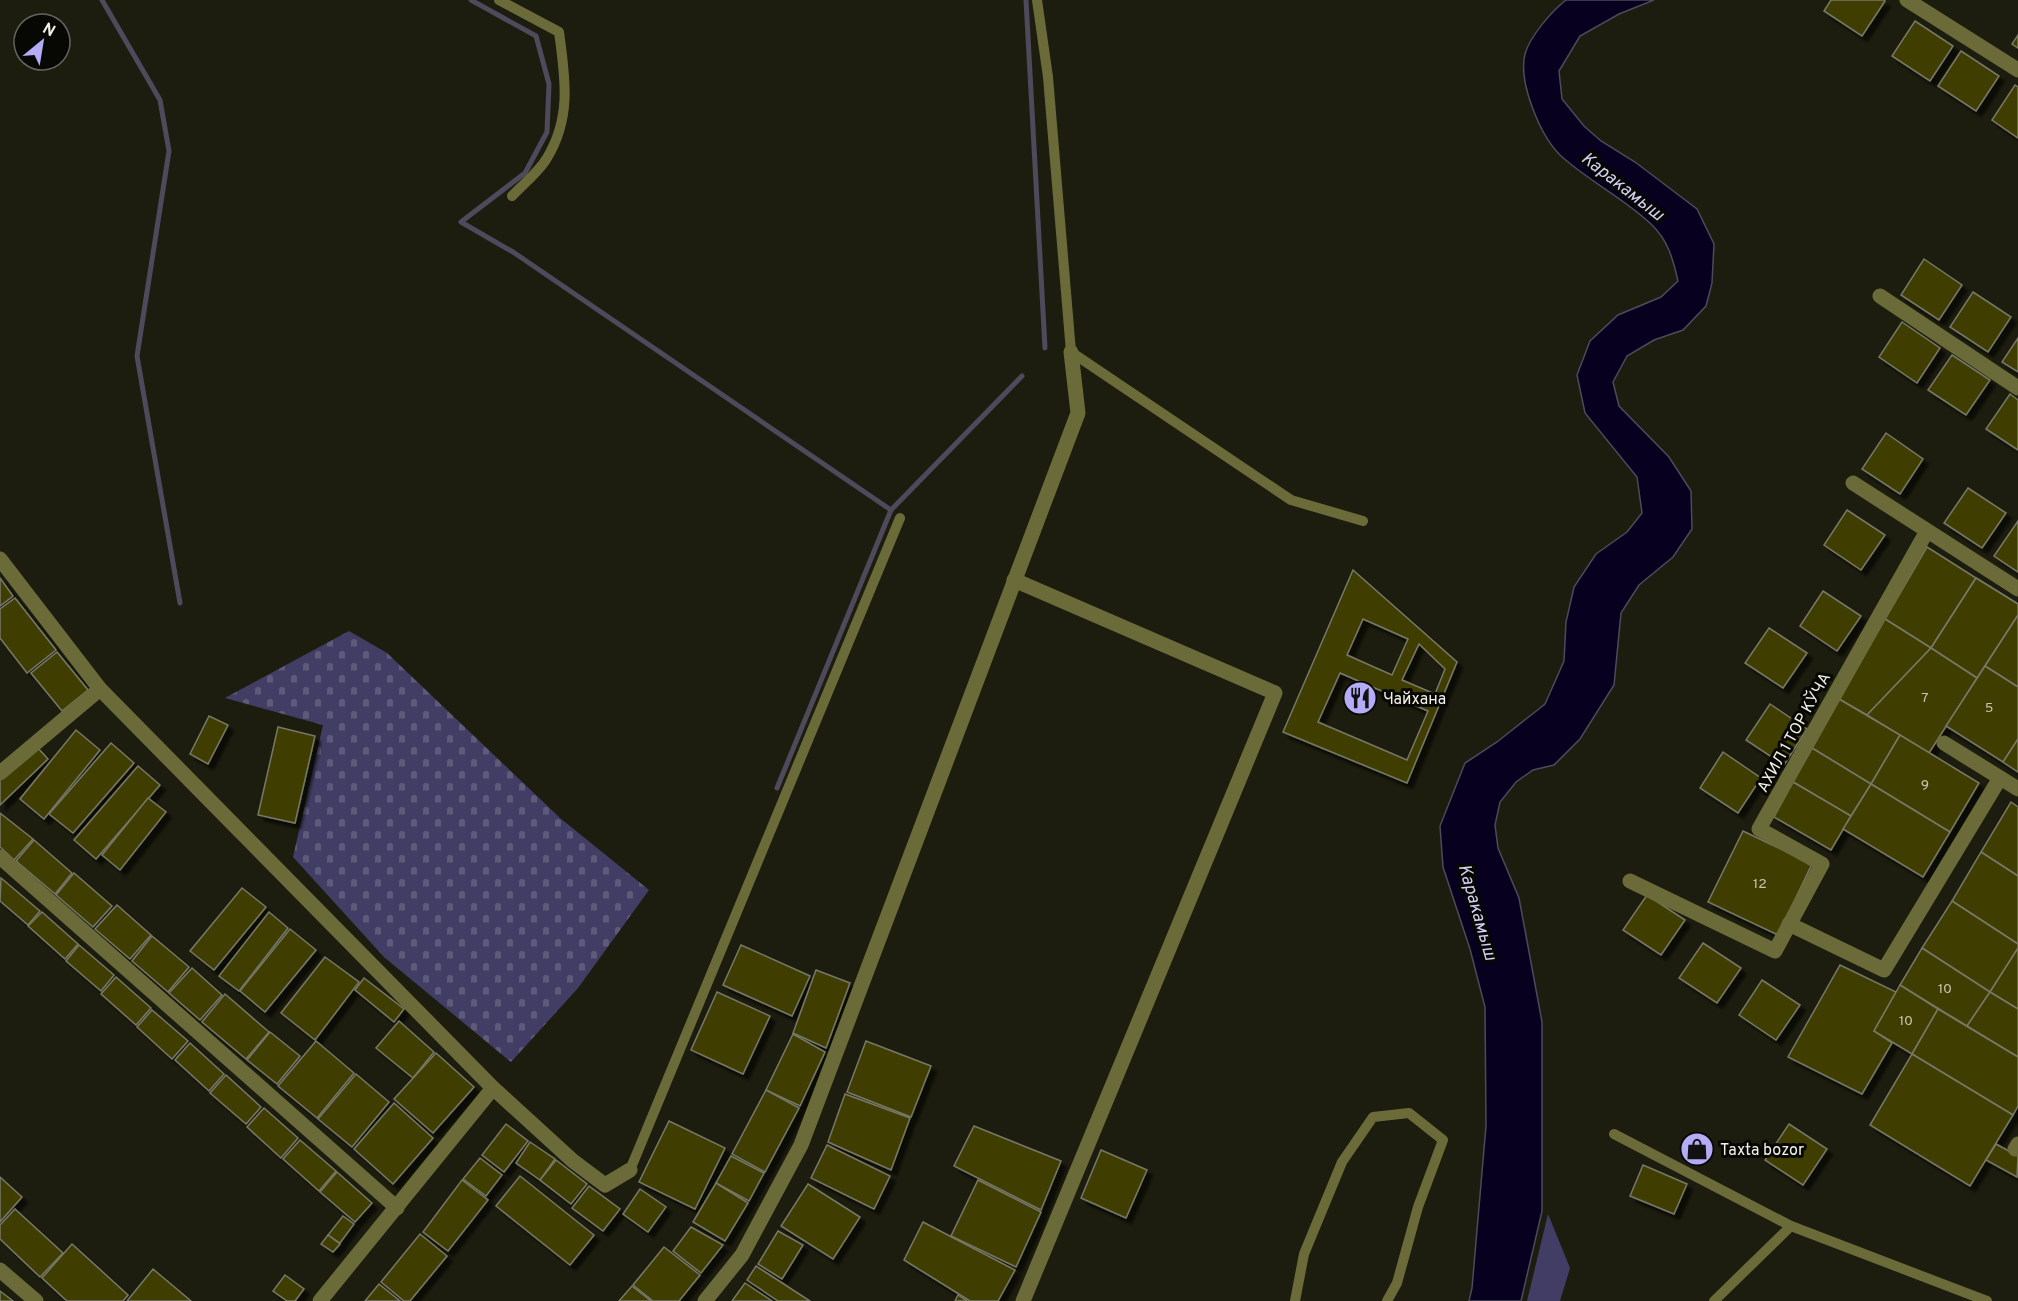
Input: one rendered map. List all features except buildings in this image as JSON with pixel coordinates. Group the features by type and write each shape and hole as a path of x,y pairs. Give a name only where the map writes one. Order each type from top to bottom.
{"street":[{"path":"1907,0 2018,70"},
{"path":"1880,296 2018,388"},
{"path":"705,1301 742,1255 801,1145 1077,413 1071,352"},
{"path":"1853,483 2018,589"},
{"name":"АХИЛ 1 ТОР КЎЧА","path":"1630,881 1775,951 1822,864 1759,829 1927,531"},
{"path":"0,559 100,689 493,1088 573,1161 605,1185 630,1170"},
{"path":"1014,580 1275,693 1023,1301"},
{"path":"0,773 100,689"},
{"path":"1944,743 2018,789"},
{"path":"1789,924 1884,970 2000,778"},
{"path":"0,857 397,1208"},
{"path":"320,1301 493,1088"},
{"path":"0,1270 36,1301"}],"lane":[{"path":"499,0 559,32 564,72 566,113 547,159 512,196"},
{"path":"1037,0 1048,77 1071,352 1291,500 1363,521"},
{"path":"630,1170 900,518"},
{"path":"1295,1301 1304,1254 1342,1162 1373,1117 1408,1113 1443,1140 1418,1207 1397,1284 1386,1301"},
{"path":"1614,1134 1791,1226 1987,1301"},
{"path":"1714,1301 1791,1226"}],"green space":[{"path":"349,631 387,653 560,818 649,890 578,988 511,1062 384,957 293,857 323,725 225,698"},
{"path":"1548,1214 1570,1268 1560,1301 1527,1301"}],"water":[{"name":"Каракамыш","path":"1566,0 1654,0 1619,14 1580,36 1559,71 1562,99 1584,126 1601,141 1635,162 1697,209 1714,244 1712,283 1706,306 1683,330 1654,340 1627,356 1613,382 1619,406 1669,457 1691,491 1692,529 1673,557 1639,585 1621,613 1614,685 1580,739 1554,765 1533,770 1516,782 1500,802 1495,825 1498,848 1519,898 1542,1022 1542,1211 1521,1301 1469,1301 1486,1126 1485,1007 1470,949 1443,867 1440,826 1465,763 1497,742 1545,704 1564,661 1566,622 1574,587 1596,554 1627,532 1642,513 1637,477 1585,413 1577,375 1590,341 1618,315 1661,297 1678,281 1669,250 1657,230 1629,206 1560,155 1545,135 1532,107 1525,79 1525,54 1542,24"}],"waterway":[{"path":"102,0 160,100 169,151 137,356 180,603"},
{"path":"471,0 536,36 549,84 547,132 525,173 461,222 513,252 891,510"},
{"path":"1026,0 1045,348"},
{"path":"777,788 891,510 1022,376"}],"place":[{"name":"Чайхана","path":"1360,698"},
{"name":"Taxta bozor","path":"1697,1149"}]}
